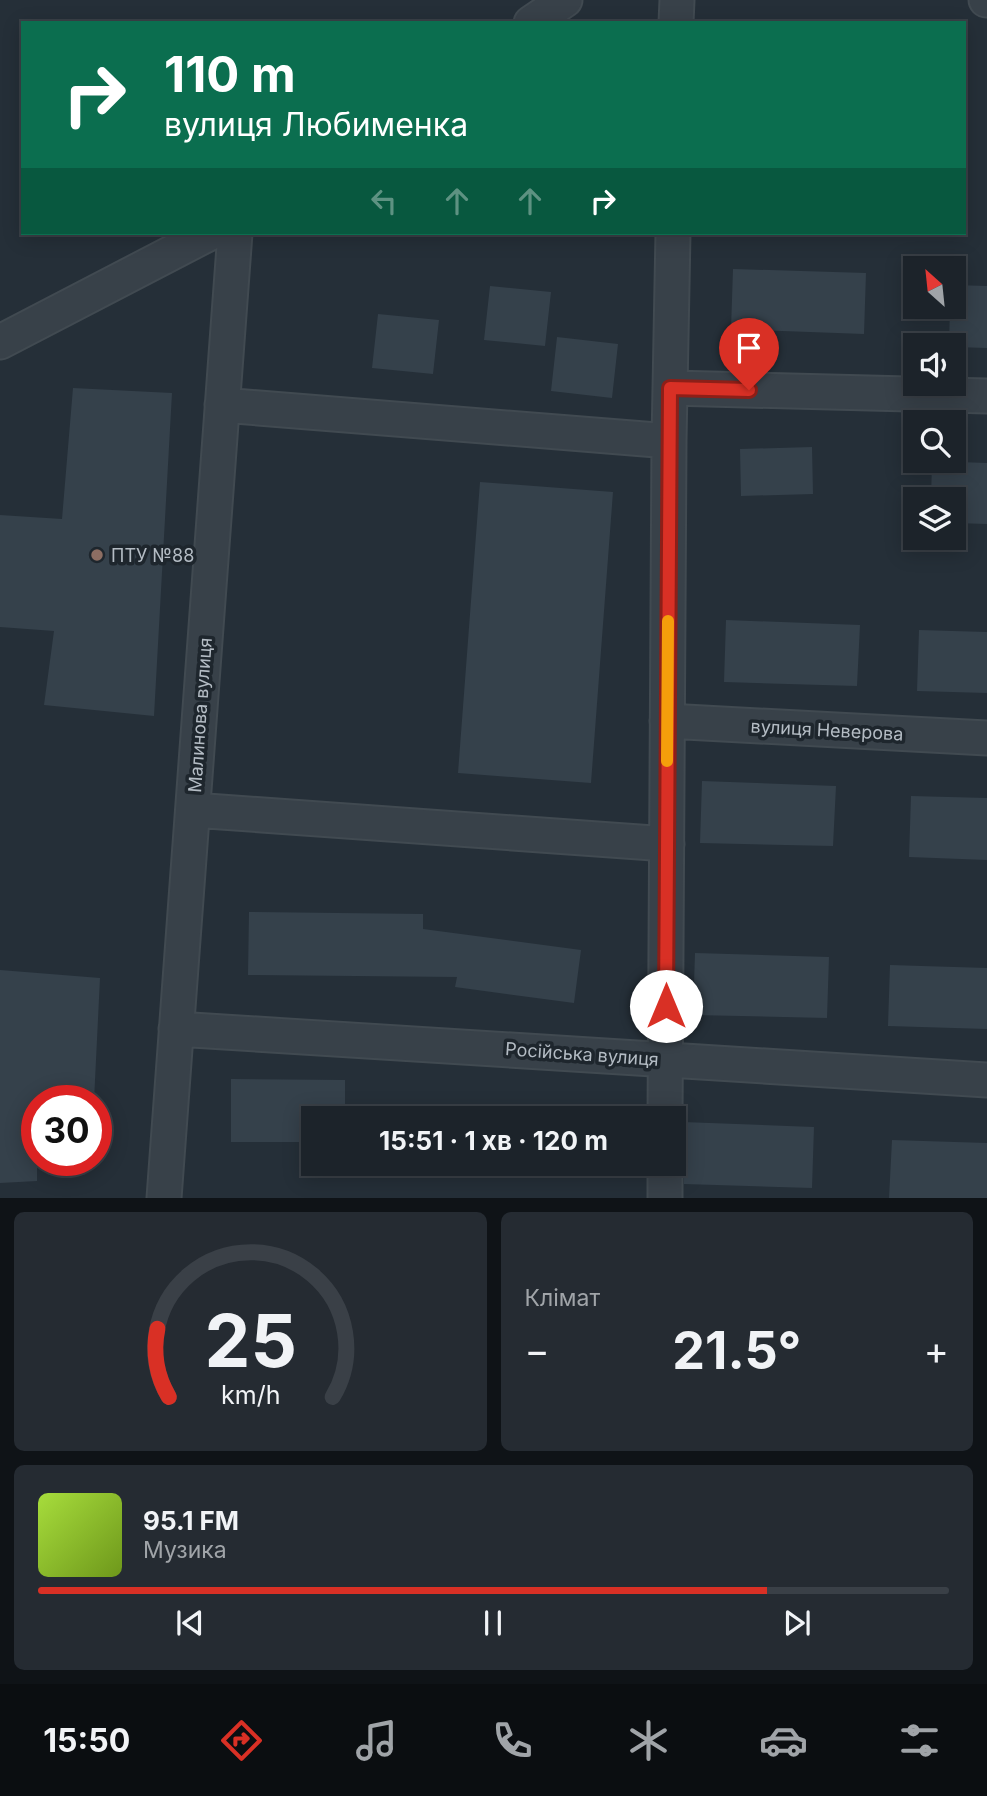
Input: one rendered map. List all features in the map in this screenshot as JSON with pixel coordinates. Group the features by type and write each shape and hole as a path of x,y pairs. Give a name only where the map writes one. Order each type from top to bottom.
{"street":[{"path":"534,21 565,0"},
{"path":"676,21 677,0"},
{"path":"0,342 206,235"},
{"name":"Малинова вулиця","path":"164,1198 235,235"},
{"path":"665,1106 669,441 673,235"},
{"path":"670,388 987,396"},
{"path":"222,405 669,441"},
{"name":"вулиця Неверова","path":"667,721 987,738"},
{"path":"192,810 667,844"},
{"name":"Російська вулиця","path":"176,1029 987,1080"},
{"path":"665,1176 665,1198"}],"building":[{"path":"733,269 866,273 864,334 731,329"},
{"path":"966,285 987,286 987,348 966,347 966,333 949,333 950,319 966,319"},
{"path":"490,286 551,292 545,346 484,340"},
{"path":"378,314 439,320 433,374 372,368"},
{"path":"557,337 618,344 612,398 551,391"},
{"path":"73,388 172,393 154,716 44,705 54,631 0,627 0,515 62,519"},
{"path":"812,447 813,494 741,496 740,449"},
{"path":"966,462 987,463 987,524 966,523 966,487 931,487 932,473 966,473"},
{"path":"480,482 613,492 591,783 458,773"},
{"path":"726,620 860,625 857,686 724,682"},
{"path":"919,630 987,632 987,693 917,691"},
{"path":"702,781 836,786 833,846 700,843"},
{"path":"911,796 987,798 987,860 909,857"},
{"path":"249,912 423,914 423,929 581,950 574,1003 455,987 457,977 248,975"},
{"path":"695,953 829,957 827,1018 693,1015"},
{"path":"890,965 987,968 987,1029 888,1026"},
{"path":"0,970 100,978 95,1085 21,1085 21,1176 37,1176 37,1181 0,1183"},
{"path":"231,1079 345,1080 345,1106 301,1106 301,1142 231,1142"},
{"path":"686,1122 814,1127 812,1188 684,1184"},
{"path":"892,1140 987,1143 987,1198 889,1198"}],"slow traffic":[{"path":"667,761 668,621"}],"place":[{"name":"ПТУ №88","path":"97,555"}],"route":[{"path":"666,1006 670,388 749,390"}]}
